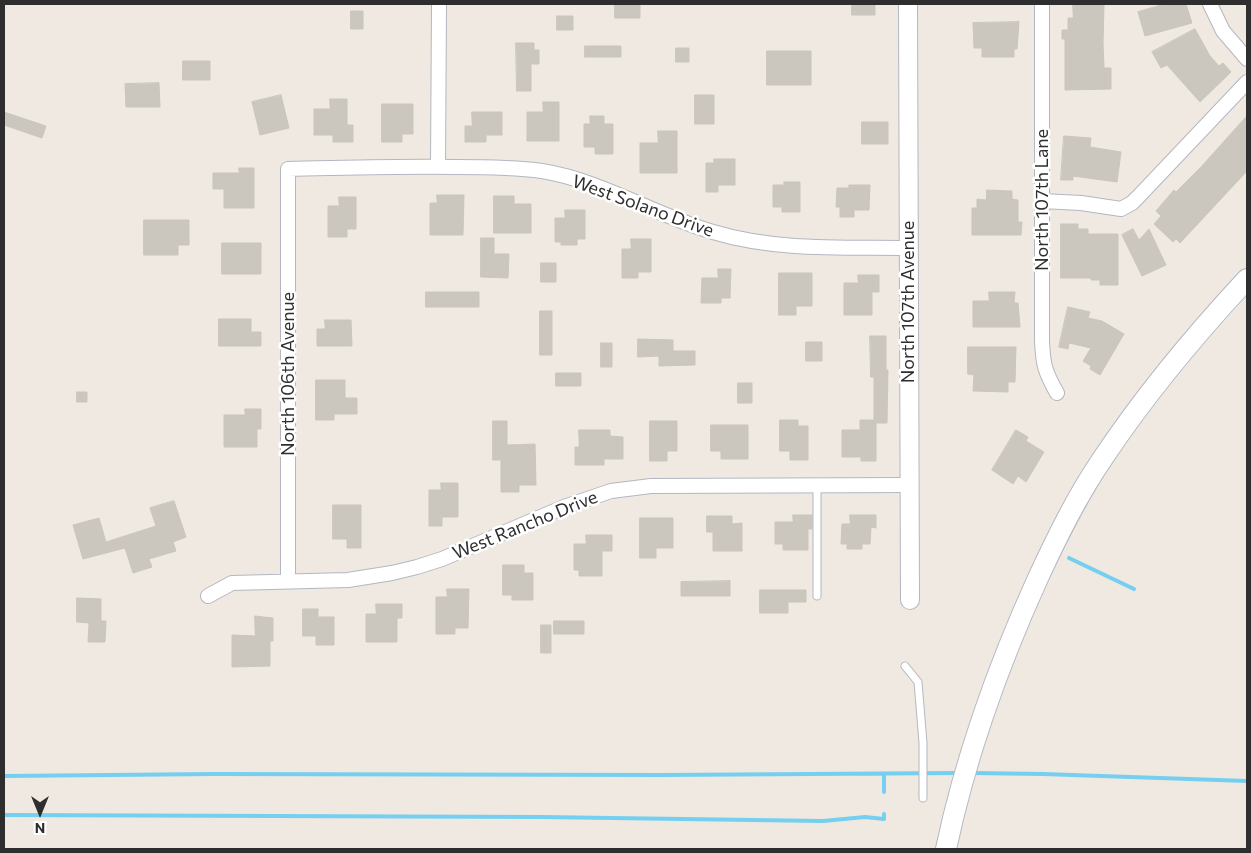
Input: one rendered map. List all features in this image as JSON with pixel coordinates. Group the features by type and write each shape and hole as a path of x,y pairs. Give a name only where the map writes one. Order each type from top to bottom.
{"main road":[{"path":"946,849 981,721 1018,621 1060,531 1102,459 1164,374 1247,279"}],"street":[{"path":"438,166 440,4"},
{"name":"North 107th Avenue","path":"908,4 908,485 910,600"},
{"name":"North 107th Lane","path":"1042,4 1043,363 1046,374 1057,392"},
{"path":"1210,4 1223,31 1247,59"},
{"path":"1042,200 1121,209 1126,207 1138,197 1247,82"},
{"name":"West Solano Drive","path":"288,169 438,166 520,168 574,179 617,193 680,221 711,232 758,243 799,247 908,248"},
{"name":"North 106th Avenue","path":"288,169 288,580"},
{"name":"West Rancho Drive","path":"208,596 232,583 288,580 348,580 417,567 442,559 564,507 611,491 651,486 908,485"}],"lane":[{"path":"817,486 817,596"},
{"path":"905,666 918,682 923,744 923,798"}],"building":[{"path":"615,4 640,4 640,18 615,18"},
{"path":"852,4 875,4 875,15 852,15"},
{"path":"1073,4 1104,4 1104,68 1111,68 1111,89 1065,90 1065,39 1062,39 1062,30 1068,30 1068,18 1073,18"},
{"path":"1165,4 1186,4 1192,23 1145,36 1138,12"},
{"path":"351,11 363,11 363,29 351,29"},
{"path":"557,16 573,16 573,30 557,30"},
{"path":"1019,22 1017,49 1014,49 1014,57 982,57 982,48 974,48 973,23"},
{"path":"1195,29 1210,56 1219,66 1223,63 1231,72 1200,102 1167,65 1161,68 1152,52"},
{"path":"516,43 534,43 534,50 539,50 539,64 531,64 531,91 517,91"},
{"path":"585,46 621,46 621,57 585,57"},
{"path":"676,48 689,48 689,62 676,62"},
{"path":"767,51 811,51 811,85 767,85"},
{"path":"183,61 210,61 210,80 183,80"},
{"path":"159,83 160,107 126,107 125,84"},
{"path":"281,95 289,128 260,135 252,102"},
{"path":"695,95 714,95 714,124 695,124"},
{"path":"330,99 347,99 347,125 353,125 353,142 333,142 333,135 314,135 314,109 330,109"},
{"path":"543,102 559,102 559,141 527,141 527,112 543,112"},
{"path":"382,104 413,104 413,134 402,134 402,142 382,142"},
{"path":"4,112 46,126 42,138 4,125"},
{"path":"472,112 502,112 502,135 486,135 486,142 465,142 465,126 472,126"},
{"path":"590,116 604,116 604,124 613,124 613,154 595,154 595,147 584,147 584,124 590,124"},
{"path":"1247,116 1247,171 1180,243 1176,239 1173,242 1154,224 1161,216 1156,211 1174,190 1176,192 1201,167"},
{"path":"862,122 888,122 888,144 862,144"},
{"path":"658,131 677,131 677,173 640,173 640,143 658,143"},
{"path":"1064,136 1091,138 1090,147 1121,152 1117,182 1073,176 1073,180 1061,180"},
{"path":"714,159 735,159 735,185 718,185 718,192 706,192 706,163 714,163"},
{"path":"239,168 254,168 254,208 224,208 224,189 213,189 213,173 239,173"},
{"path":"784,182 800,182 800,212 782,212 782,207 773,207 773,185 784,185"},
{"path":"849,185 870,185 869,210 854,210 854,217 840,217 840,207 836,207 837,188 849,188"},
{"path":"987,190 1012,191 1012,199 1018,200 1018,222 1022,222 1021,235 972,235 972,208 977,208 977,199 986,200"},
{"path":"437,195 464,195 463,235 430,235 430,203 437,203"},
{"path":"494,196 514,196 514,204 531,204 531,233 494,233"},
{"path":"339,197 356,197 356,229 347,229 347,237 328,237 328,206 339,206"},
{"path":"565,210 585,210 585,239 577,239 577,245 561,245 561,242 555,242 555,218 565,218"},
{"path":"144,220 189,220 189,245 178,245 178,255 144,255"},
{"path":"1061,224 1078,224 1078,229 1088,229 1088,234 1118,234 1118,285 1100,285 1100,280 1091,280 1091,278 1061,278"},
{"path":"1133,229 1139,240 1149,229 1166,265 1142,276 1122,235"},
{"path":"481,238 494,238 494,254 509,254 508,278 481,277"},
{"path":"631,239 651,239 651,272 638,272 638,278 622,278 622,249 631,249"},
{"path":"222,243 261,243 261,274 222,274"},
{"path":"541,263 556,263 556,282 541,282"},
{"path":"718,269 731,269 730,298 721,298 721,303 701,303 702,278 718,278"},
{"path":"779,273 812,273 812,306 796,306 796,315 779,315"},
{"path":"858,275 879,275 879,292 872,292 872,315 844,315 844,283 858,283"},
{"path":"426,292 479,292 479,307 426,307"},
{"path":"989,292 1015,292 1014,303 1018,303 1020,327 973,327 973,301 989,301"},
{"path":"1068,307 1090,312 1088,318 1102,321 1124,334 1100,375 1090,369 1091,366 1083,361 1091,348 1069,343 1068,349 1059,347"},
{"path":"540,311 552,311 552,355 540,355"},
{"path":"219,319 251,319 251,332 261,332 261,346 219,346"},
{"path":"325,320 351,320 352,346 317,346 317,329 325,329"},
{"path":"870,336 886,336 886,370 888,370 887,423 876,423 876,461 861,461 861,457 842,457 842,430 860,430 860,420 874,420 874,377 871,377"},
{"path":"638,339 673,340 673,351 695,351 695,365 659,366 659,356 638,357"},
{"path":"806,342 822,342 822,361 806,361"},
{"path":"601,343 612,343 612,367 601,367"},
{"path":"968,347 1016,347 1015,382 1008,382 1008,392 973,391 974,375 968,374"},
{"path":"556,373 581,373 581,386 556,386"},
{"path":"316,380 345,380 345,398 357,398 357,414 334,414 334,420 316,420"},
{"path":"738,383 752,383 752,403 738,403"},
{"path":"77,392 87,392 87,402 77,402"},
{"path":"245,409 261,409 261,429 257,429 257,447 224,447 224,415 245,415"},
{"path":"780,420 798,420 798,426 808,426 808,460 790,460 790,451 780,451"},
{"path":"493,421 507,421 507,445 535,444 536,485 519,485 519,492 501,492 501,460 493,460"},
{"path":"650,421 677,421 677,451 667,451 667,461 650,461"},
{"path":"711,425 748,425 748,459 721,459 721,451 711,451"},
{"path":"579,430 610,430 610,436 623,437 623,459 604,459 604,465 575,465 575,447 579,447"},
{"path":"1016,430 1028,437 1026,441 1044,452 1026,482 1018,476 1013,484 992,470"},
{"path":"441,483 458,483 458,517 442,517 442,526 429,526 429,490 441,490"},
{"path":"174,501 186,537 173,542 176,551 149,559 152,567 133,573 125,548 83,559 73,525 99,518 106,542 156,526 150,508"},
{"path":"333,505 361,505 361,548 347,548 347,539 333,539"},
{"path":"793,515 812,515 812,529 808,529 808,550 783,550 783,544 775,544 775,522 793,522"},
{"path":"850,515 876,515 876,528 871,527 870,544 862,544 862,549 847,549 847,544 841,544 842,524 850,524"},
{"path":"707,516 732,516 732,524 742,523 742,551 713,551 713,532 707,532"},
{"path":"640,518 673,518 673,548 656,548 656,558 640,558"},
{"path":"586,535 612,535 612,551 602,551 602,576 579,576 579,570 574,570 574,544 586,544"},
{"path":"503,565 524,565 524,573 533,573 533,600 512,600 512,595 503,595"},
{"path":"730,581 730,596 681,596 681,582"},
{"path":"447,589 469,589 468,628 455,628 455,634 436,634 436,597 447,597"},
{"path":"760,590 806,590 806,602 788,602 788,613 760,613"},
{"path":"77,598 101,599 101,621 106,621 105,642 88,642 89,623 77,622"},
{"path":"376,604 402,604 402,618 397,618 397,642 366,642 366,614 376,614"},
{"path":"303,609 318,609 318,617 334,617 334,645 316,645 316,636 303,636"},
{"path":"255,616 273,618 273,641 270,641 270,666 232,667 232,635 255,636"},
{"path":"554,621 584,621 584,634 554,634"},
{"path":"541,625 551,625 551,653 541,653"}],"waterway":[{"path":"1069,558 1134,589"},
{"path":"4,776 958,773"},
{"path":"972,773 1247,781"},
{"path":"884,774 884,792"},
{"path":"4,815 541,817 823,821 865,817 884,819 884,814"}]}
